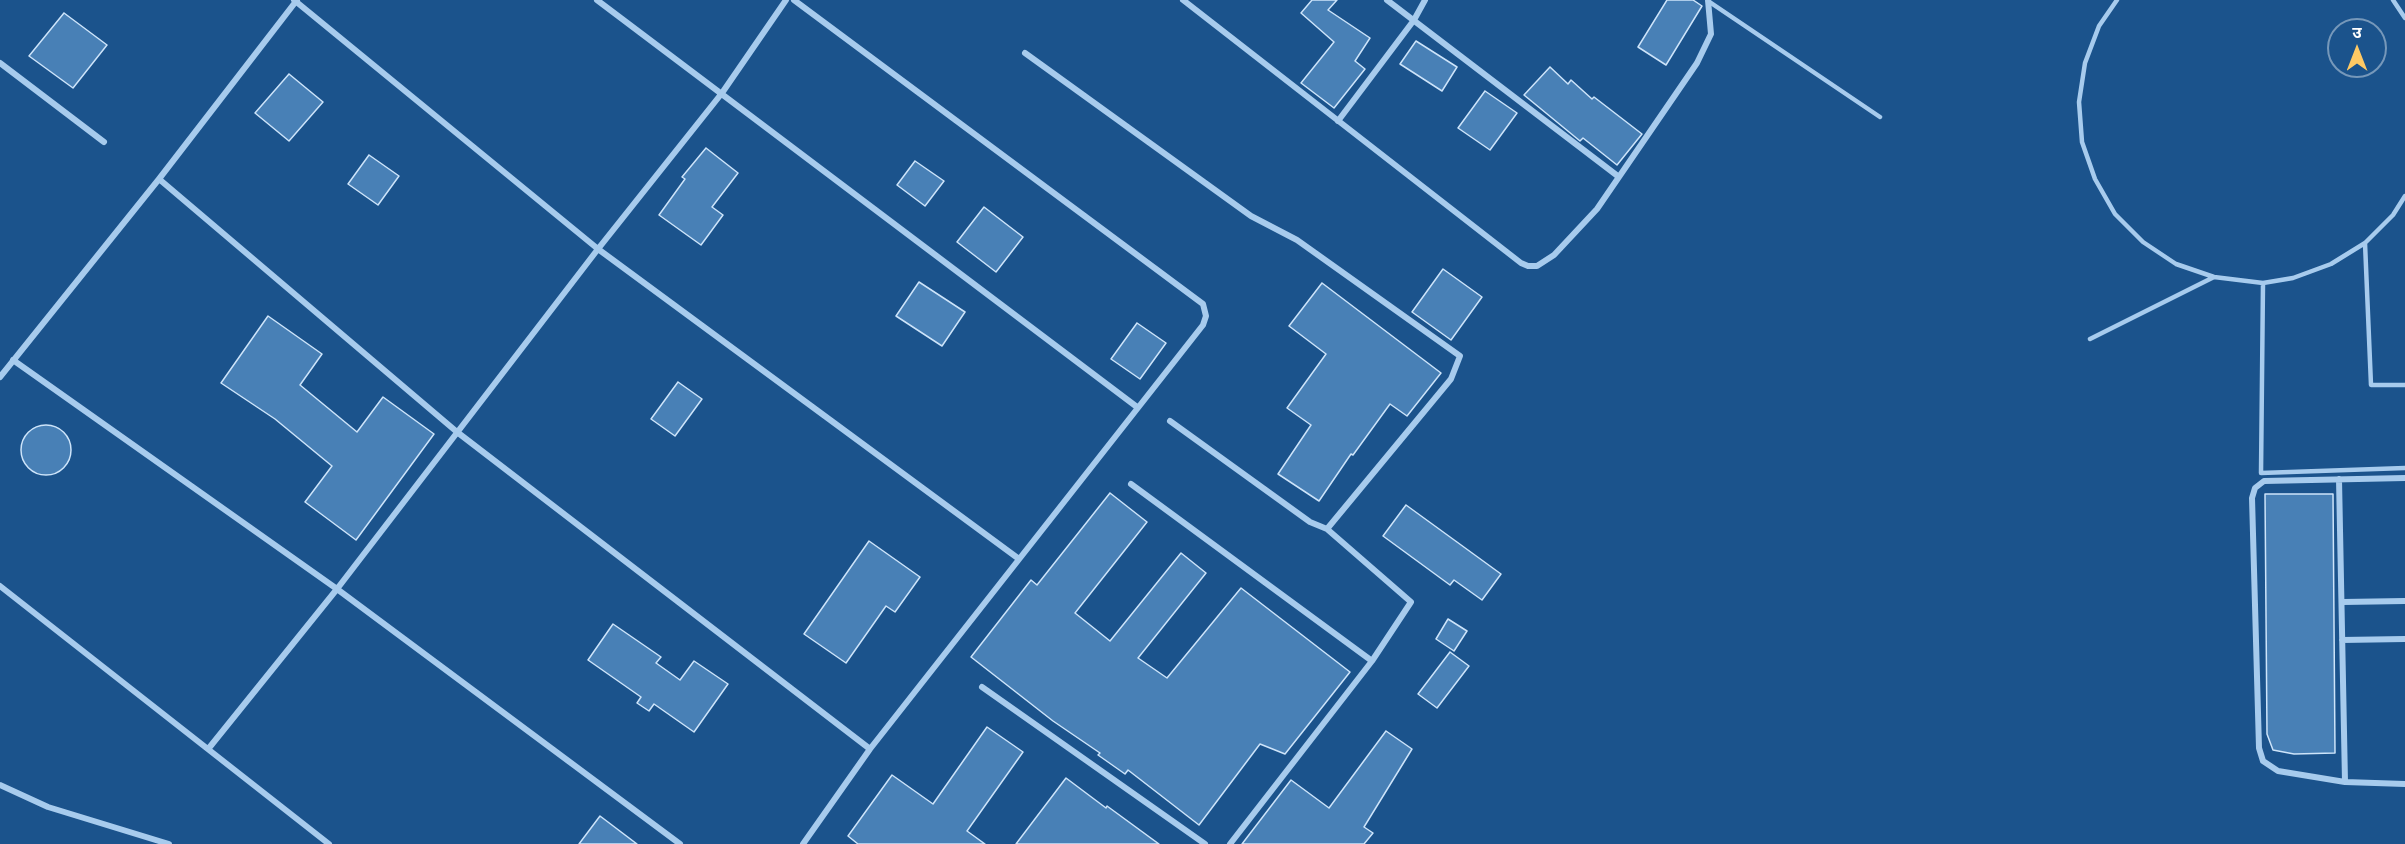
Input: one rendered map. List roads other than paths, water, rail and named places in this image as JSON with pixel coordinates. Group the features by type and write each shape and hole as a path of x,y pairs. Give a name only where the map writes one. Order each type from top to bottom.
{"street":[{"path":"0,377 159,179 296,0 598,249 1019,559"},
{"path":"597,0 1137,407"},
{"path":"209,748 337,589 598,249 722,93 786,0"},
{"path":"794,0 1203,304 1206,316 1203,325 870,748 802,844"},
{"path":"1183,0 1521,263 1528,266 1537,266 1554,255 1597,209 1697,63 1711,34 1708,1"},
{"path":"1387,0 1619,177"},
{"path":"1338,121 1414,20 1425,0"},
{"path":"1025,53 1251,216 1297,240 1460,356 1451,379 1328,529"},
{"path":"0,63 104,142"},
{"path":"159,179 457,432 870,748"},
{"path":"13,360 337,589 680,844"},
{"path":"1170,421 1310,522 1328,529 1411,602 1372,661 1230,844"},
{"path":"2405,478 2264,481 2255,488 2252,498 2259,748 2263,761 2278,771 2345,782 2405,784"},
{"path":"2339,479 2345,782"},
{"path":"1131,484 1372,661"},
{"path":"0,586 329,844"},
{"path":"2343,602 2405,601"},
{"path":"2342,640 2405,639"},
{"path":"982,687 1205,844"},
{"path":"0,785 48,807 169,844"}],"lane":[{"path":"2116,0 2099,26 2085,63 2079,102 2082,142 2095,179 2115,214 2143,242 2176,264 2214,277 2263,283 2294,278 2331,264 2365,243 2393,215 2405,196"},
{"path":"2393,0 2405,18"},
{"path":"1708,1 1880,117"},
{"path":"2365,243 2371,385 2405,385"},
{"path":"2090,339 2214,277"},
{"path":"2263,283 2261,473 2405,468"}]}
